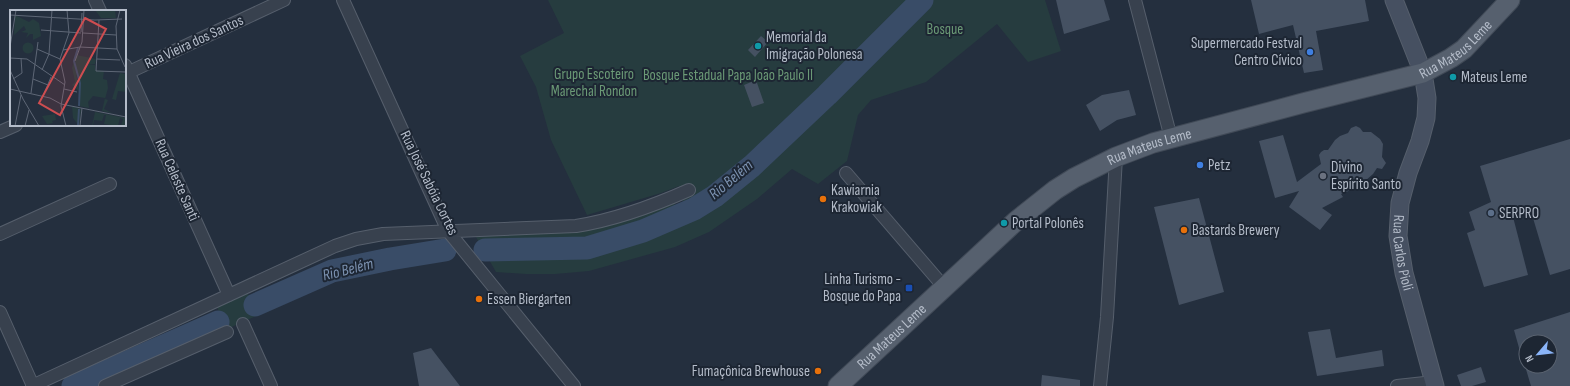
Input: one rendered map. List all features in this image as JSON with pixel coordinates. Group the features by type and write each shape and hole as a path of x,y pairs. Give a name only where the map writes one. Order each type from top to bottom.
{"main road":[{"name":"Rua Carlos Pioli","path":"1394,0 1423,73 1427,98 1426,118 1400,202 1398,236 1404,273 1435,384"},
{"name":"Rua Mateus Leme","path":"838,386 1016,221 1050,194 1074,178 1116,157 1171,138 1423,73 1464,49 1510,0"}],"street":[{"path":"96,0 100,10"},
{"name":"Rua Vieira dos Santos","path":"126,71 284,0"},
{"name":"Rua José Sabóia Cortes","path":"343,0 448,231 574,386"},
{"path":"1135,0 1171,138"},
{"name":"Rua Celeste Santi","path":"126,71 229,295"},
{"path":"0,132 14,126"},
{"path":"1100,386 1108,303 1116,157"},
{"path":"846,173 944,287"},
{"path":"0,234 110,184"},
{"path":"0,312 33,386 335,246 356,239 383,234 576,226 592,224 667,200 689,190"},
{"path":"243,324 271,386"},
{"path":"104,386 227,332"},
{"path":"1397,386 1435,384"}],"green space":[{"path":"548,0 914,0 857,57 742,166 708,193 684,204 679,186 661,193 587,215 551,140 536,87 520,56 564,33"},
{"name":"Bosque","path":"933,0 1045,0 1061,51 1028,62 997,24 926,82 871,100 858,115 847,161 818,184 792,169 757,199 709,232 675,247 589,271 555,274 526,274 496,272 476,237 524,231 673,202 686,219 715,202 765,162 841,91"},
{"path":"247,292 258,315 227,329 216,305"}],"building":[{"path":"1056,0 1104,0 1110,20 1064,34"},
{"name":"Supermercado Festval Centro Cívico","path":"1251,0 1365,0 1369,21 1316,31 1323,70 1304,73 1293,25 1259,34"},
{"name":"Memorial da Imigração Polonesa","path":"761,36 768,42 755,57 748,50"},
{"path":"756,80 764,103 752,107 744,85"},
{"path":"1129,90 1136,115 1117,120 1100,131 1086,105 1102,95"},
{"path":"1356,126 1363,132 1371,132 1380,139 1383,144 1382,157 1386,163 1382,169 1377,168 1365,181 1355,184 1351,190 1341,194 1343,197 1322,208 1332,215 1320,230 1289,207 1299,191 1275,198 1259,141 1283,135 1297,182 1321,164 1319,155 1321,152 1328,150 1335,140 1348,133 1351,128"},
{"name":"SERPRO","path":"1570,139 1570,269 1550,275 1530,208 1512,213 1528,275 1484,287 1467,233 1475,230 1469,212 1491,202 1480,166"},
{"name":"Bastards Brewery","path":"1199,198 1224,292 1179,305 1154,207"},
{"path":"1570,312 1570,386 1531,386 1527,374 1558,374 1558,334 1518,334 1518,344 1514,330"},
{"path":"1330,329 1336,358 1382,350 1384,366 1317,376 1308,332"},
{"path":"431,348 460,386 419,386 413,353"},
{"path":"1481,367 1486,382 1472,386 1461,386 1457,375"},
{"path":"1042,375 1080,380 1080,386 1041,386"}],"waterway":[{"name":"Rio Belém","path":"485,250 587,248 643,231 694,209 715,196 752,166 827,95 922,0"},
{"name":"Rio Belém","path":"255,305 332,271 390,259 445,250"},
{"name":"Rio Belém","path":"73,386 218,322"}],"place":[{"name":"Memorial da Imigração Polonesa","path":"758,46"},
{"name":"Supermercado Festval Centro Cívico","path":"1310,52"},
{"name":"Mateus Leme","path":"1453,77"},
{"name":"Petz","path":"1200,165"},
{"name":"Divino Espírito Santo","path":"1323,176"},
{"name":"Kawiarnia Krakowiak","path":"823,199"},
{"name":"SERPRO","path":"1491,213"},
{"name":"Portal Polonês","path":"1004,223"},
{"name":"Bastards Brewery","path":"1184,230"},
{"name":"Linha Turismo - Bosque do Papa","path":"909,288"},
{"name":"Essen Biergarten","path":"479,299"},
{"name":"Fumaçônica Brewhouse","path":"818,371"}],"park label":[{"name":"Bosque Estadual Papa João Paulo II","path":"728,75"},
{"name":"Grupo Escoteiro Marechal Rondon","path":"594,82"}]}
